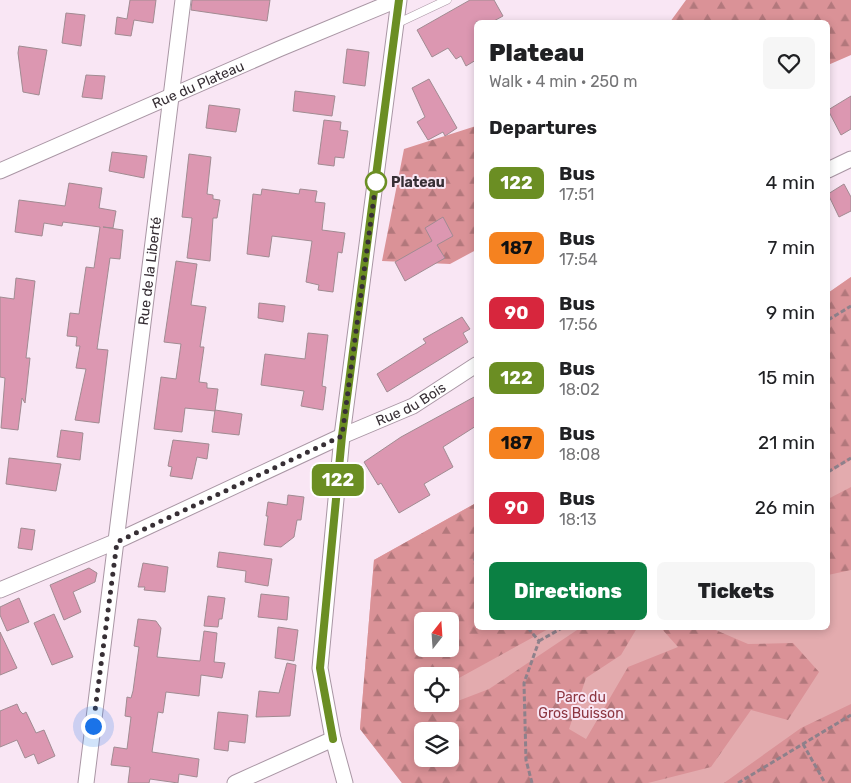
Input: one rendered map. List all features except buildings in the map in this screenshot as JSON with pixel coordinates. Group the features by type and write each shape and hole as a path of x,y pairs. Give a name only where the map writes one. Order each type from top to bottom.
{"street":[{"name":"Rue de la Liberté","path":"86,783 183,0"},
{"name":"Rue du Plateau","path":"0,171 398,0"},
{"path":"345,783 333,739 320,668 342,436 398,0"},
{"path":"830,169 851,159"},
{"name":"Rue du Bois","path":"0,590 117,542 342,436 413,406 474,366"},
{"path":"235,783 333,739"}],"lane":[{"path":"396,24 447,0"}],"path":[{"path":"830,319 851,306"},
{"path":"830,471 851,458"},
{"path":"530,630 539,641"},
{"path":"532,783 526,760 524,683 539,641 558,630"},
{"path":"738,783 851,715"},
{"path":"803,744 824,783"}],"green space":[{"path":"686,0 851,0 851,55 830,64 830,20 671,20"},
{"path":"474,127 474,251 450,264 382,261 404,149"},
{"name":"Parc du Gros Buisson","path":"851,277 851,783 402,783 360,729 374,560 474,504 474,630 830,630 830,292"},
{"path":"851,277 851,460 830,472 830,292"},
{"path":"851,487 851,570 830,575 830,498"},
{"name":"Parc du Gros Buisson","path":"474,504 474,630 546,630 459,678 459,667 414,667 414,712 459,712 459,701 489,689 577,630 636,630 621,655 586,678 569,729 586,739 628,667 678,647 663,630 716,630 748,644 793,643 819,672 788,720 751,710 711,767 648,783 402,783 360,729 374,560"},
{"path":"851,704 851,783 724,783 801,728"}],"bus line":[{"name":"122","path":"333,739 320,668 342,436 399,0"}],"place":[{"name":"Plateau","path":"376,182"}],"route":[{"path":"93,726 117,542 342,436 376,182"}]}
